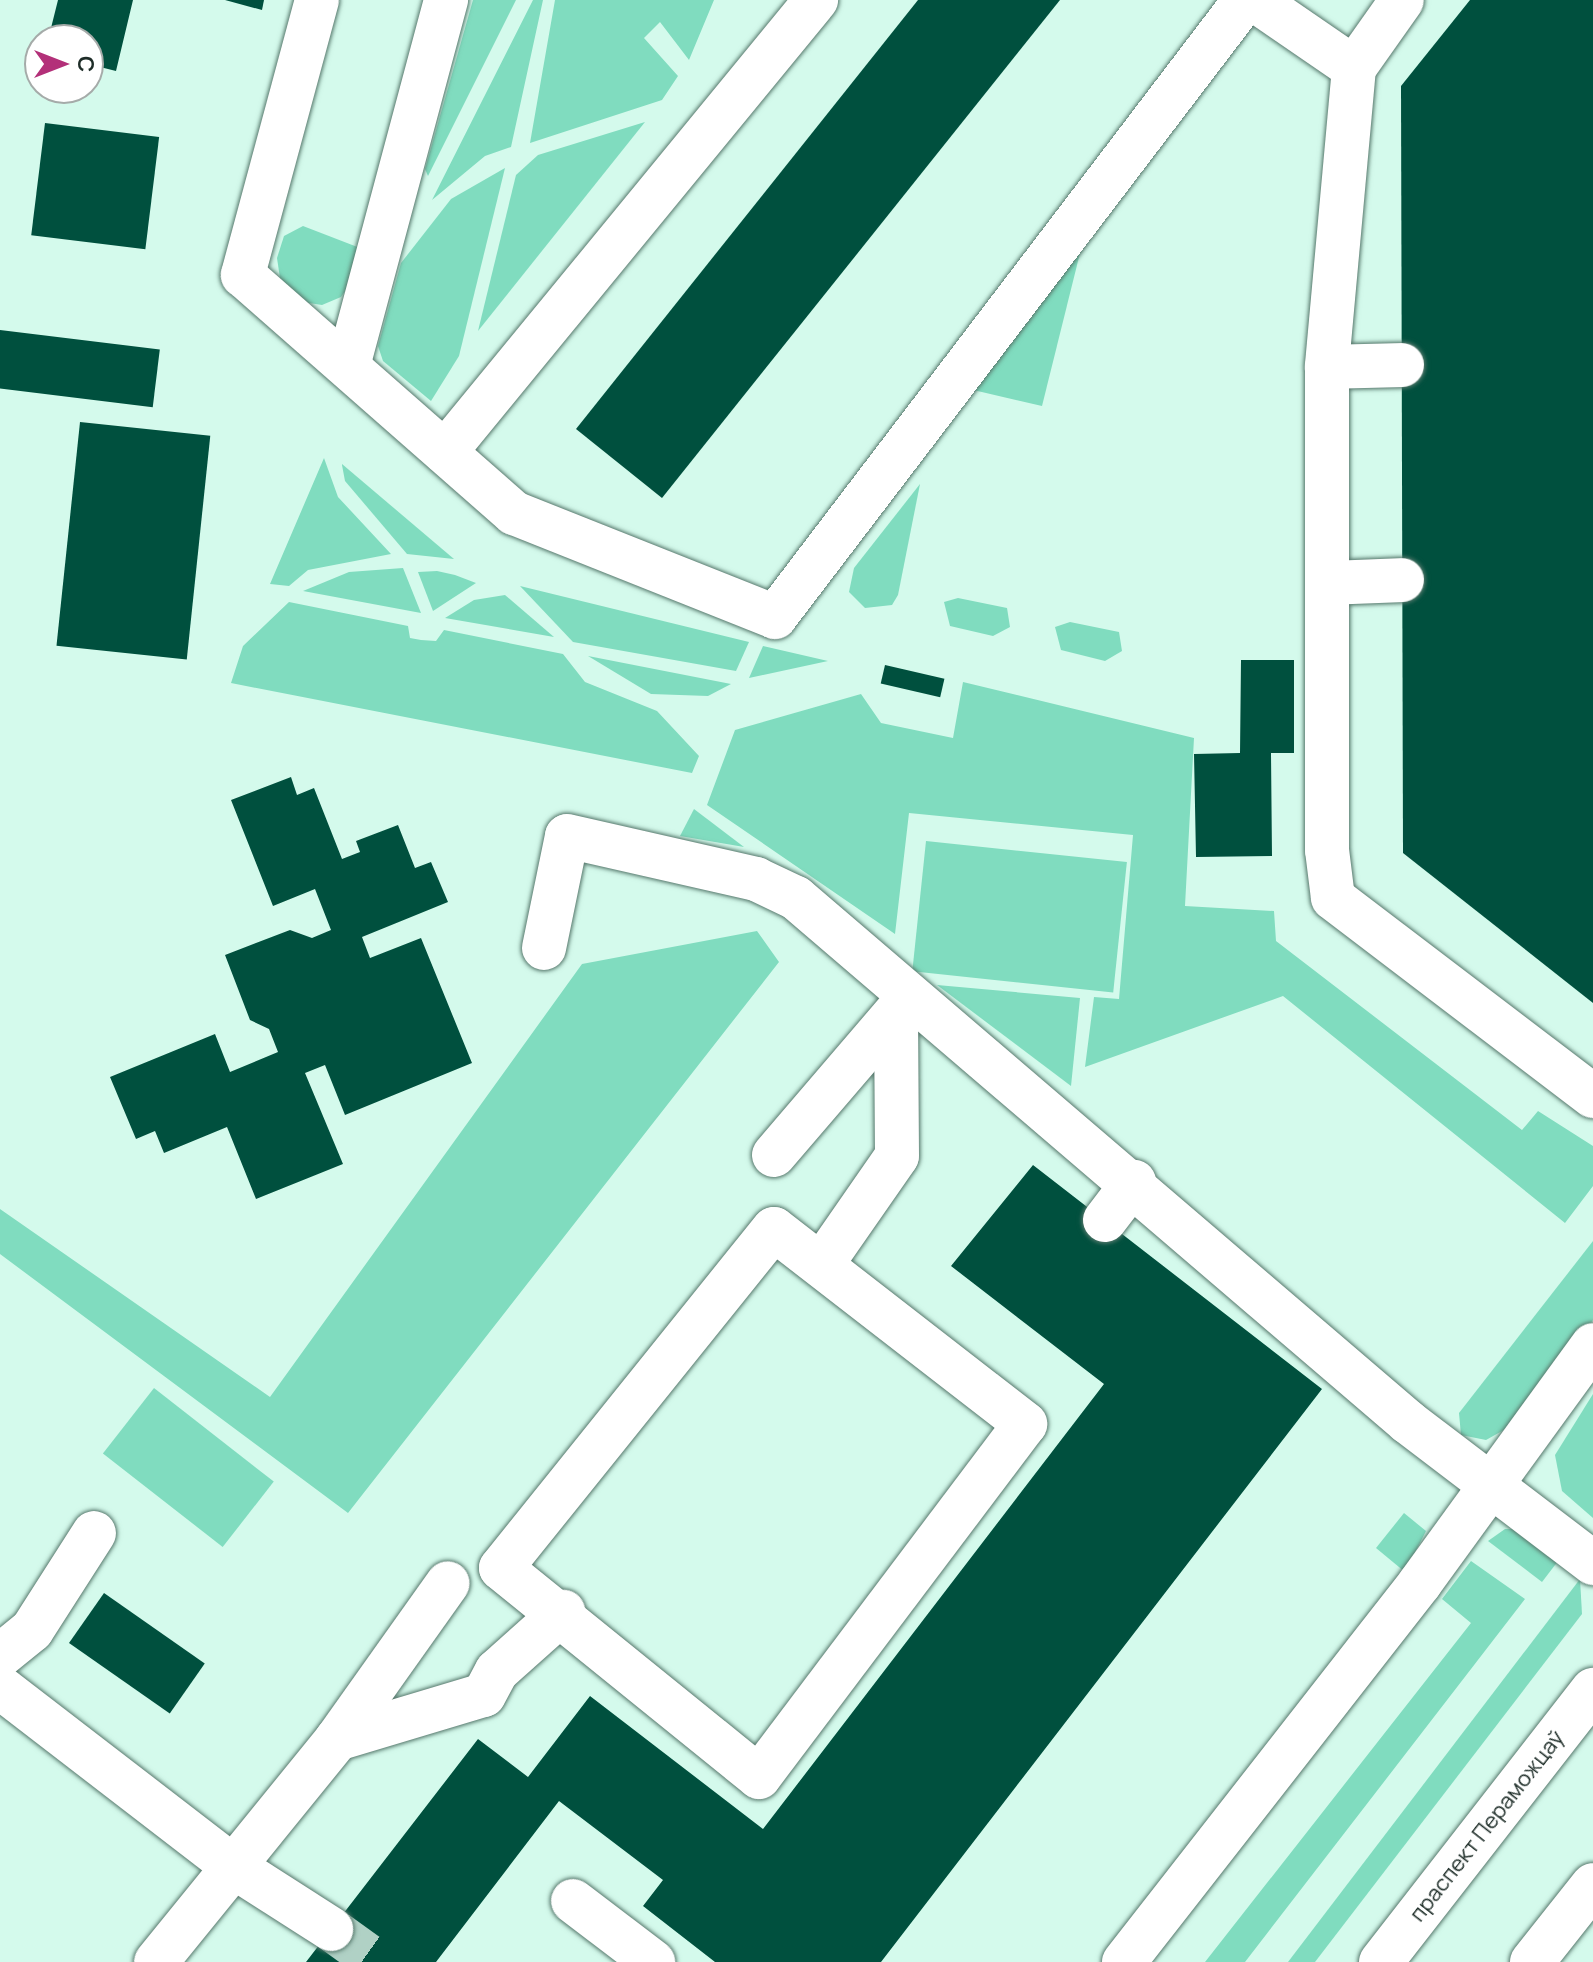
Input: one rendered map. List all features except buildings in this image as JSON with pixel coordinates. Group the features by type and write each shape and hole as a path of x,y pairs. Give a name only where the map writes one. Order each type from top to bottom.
{"main road":[{"path":"317,0 243,275 514,513 775,617 1245,0"},
{"path":"348,366 446,0"},
{"path":"445,452 816,0"},
{"path":"1255,0 1354,68"},
{"path":"1402,0 1354,68 1327,367 1327,850 1333,898 1593,1096"},
{"path":"1327,367 1402,365"},
{"path":"1328,583 1402,580"},
{"path":"544,948 567,836 756,879 796,898 904,1004 1134,1182 1408,1422 1593,1563"},
{"path":"774,1155 904,1004"},
{"path":"822,1264 897,1156 904,1004"},
{"path":"1105,1220 1134,1182"},
{"path":"774,1229 822,1264 1025,1424 759,1777 563,1612 501,1568 774,1229"},
{"path":"1124,1962 1420,1583 1489,1482 1593,1345"},
{"path":"0,1656 32,1630 94,1533"},
{"path":"156,1962 231,1865 337,1739 448,1583"},
{"path":"337,1739 484,1695 497,1671 563,1612"},
{"path":"0,1687 231,1865 331,1929"},
{"name":"праспект Пераможцаў","path":"1381,1962 1593,1690"},
{"path":"1532,1962 1593,1885"},
{"path":"573,1901 653,1962"}],"green space":[{"path":"473,0 516,0 428,176 425,169"},
{"path":"533,0 543,0 511,147 485,156 432,200"},
{"path":"555,0 714,0 689,60 660,22 644,38 678,76 662,100 530,143"},
{"path":"645,122 478,331 516,175 538,155"},
{"path":"505,168 459,356 431,401 383,361 378,346 401,263 451,199"},
{"path":"303,226 360,248 356,275 341,297 322,305 296,301 281,285 277,258 284,236"},
{"path":"1082,245 1042,406 969,389"},
{"path":"324,458 338,497 391,554 308,570 289,586 270,584"},
{"path":"342,464 454,559 407,554 345,481"},
{"path":"920,484 898,595 892,605 865,608 849,592 854,568"},
{"path":"403,568 421,613 303,591 349,572"},
{"path":"437,571 476,583 433,611 418,572"},
{"path":"520,586 749,642 736,671 573,642"},
{"path":"505,595 554,637 445,618 474,600"},
{"path":"958,598 1007,608 1010,627 993,636 950,626 944,602"},
{"path":"289,602 408,626 410,638 436,641 444,630 563,654 585,682 657,711 699,756 692,773 231,683 243,646"},
{"path":"1070,622 1119,632 1122,651 1105,661 1061,650 1055,627"},
{"path":"763,646 828,661 749,678"},
{"path":"588,656 731,684 708,696 651,694"},
{"path":"963,682 1194,738 1185,906 1274,911 1276,941 1522,1130 1538,1111 1593,1146 1593,1186 1565,1223 1283,996 1085,1067 1094,997 1119,999 1133,835 909,813 895,934 707,805 735,730 861,694 881,723 953,738"},
{"path":"694,809 744,847 680,836"},
{"path":"926,841 1127,862 1113,992 912,971"},
{"path":"757,931 779,962 348,1513 0,1254 0,1209 270,1397 582,964"},
{"path":"937,985 1080,998 1071,1086"},
{"path":"1593,1241 1593,1320 1511,1426 1486,1440 1461,1435 1459,1413"},
{"path":"154,1388 274,1482 223,1547 103,1453"},
{"path":"1593,1394 1593,1518 1562,1491 1555,1455"},
{"path":"1404,1513 1426,1531 1405,1572 1376,1548"},
{"path":"1505,1529 1521,1529 1565,1552 1542,1582 1488,1541"},
{"path":"1471,1561 1525,1599 1245,1962 1205,1962 1471,1623 1442,1599"},
{"path":"1580,1579 1582,1614 1315,1962 1288,1962"}],"tunnel":[{"path":"331,1929 377,1962"}]}
